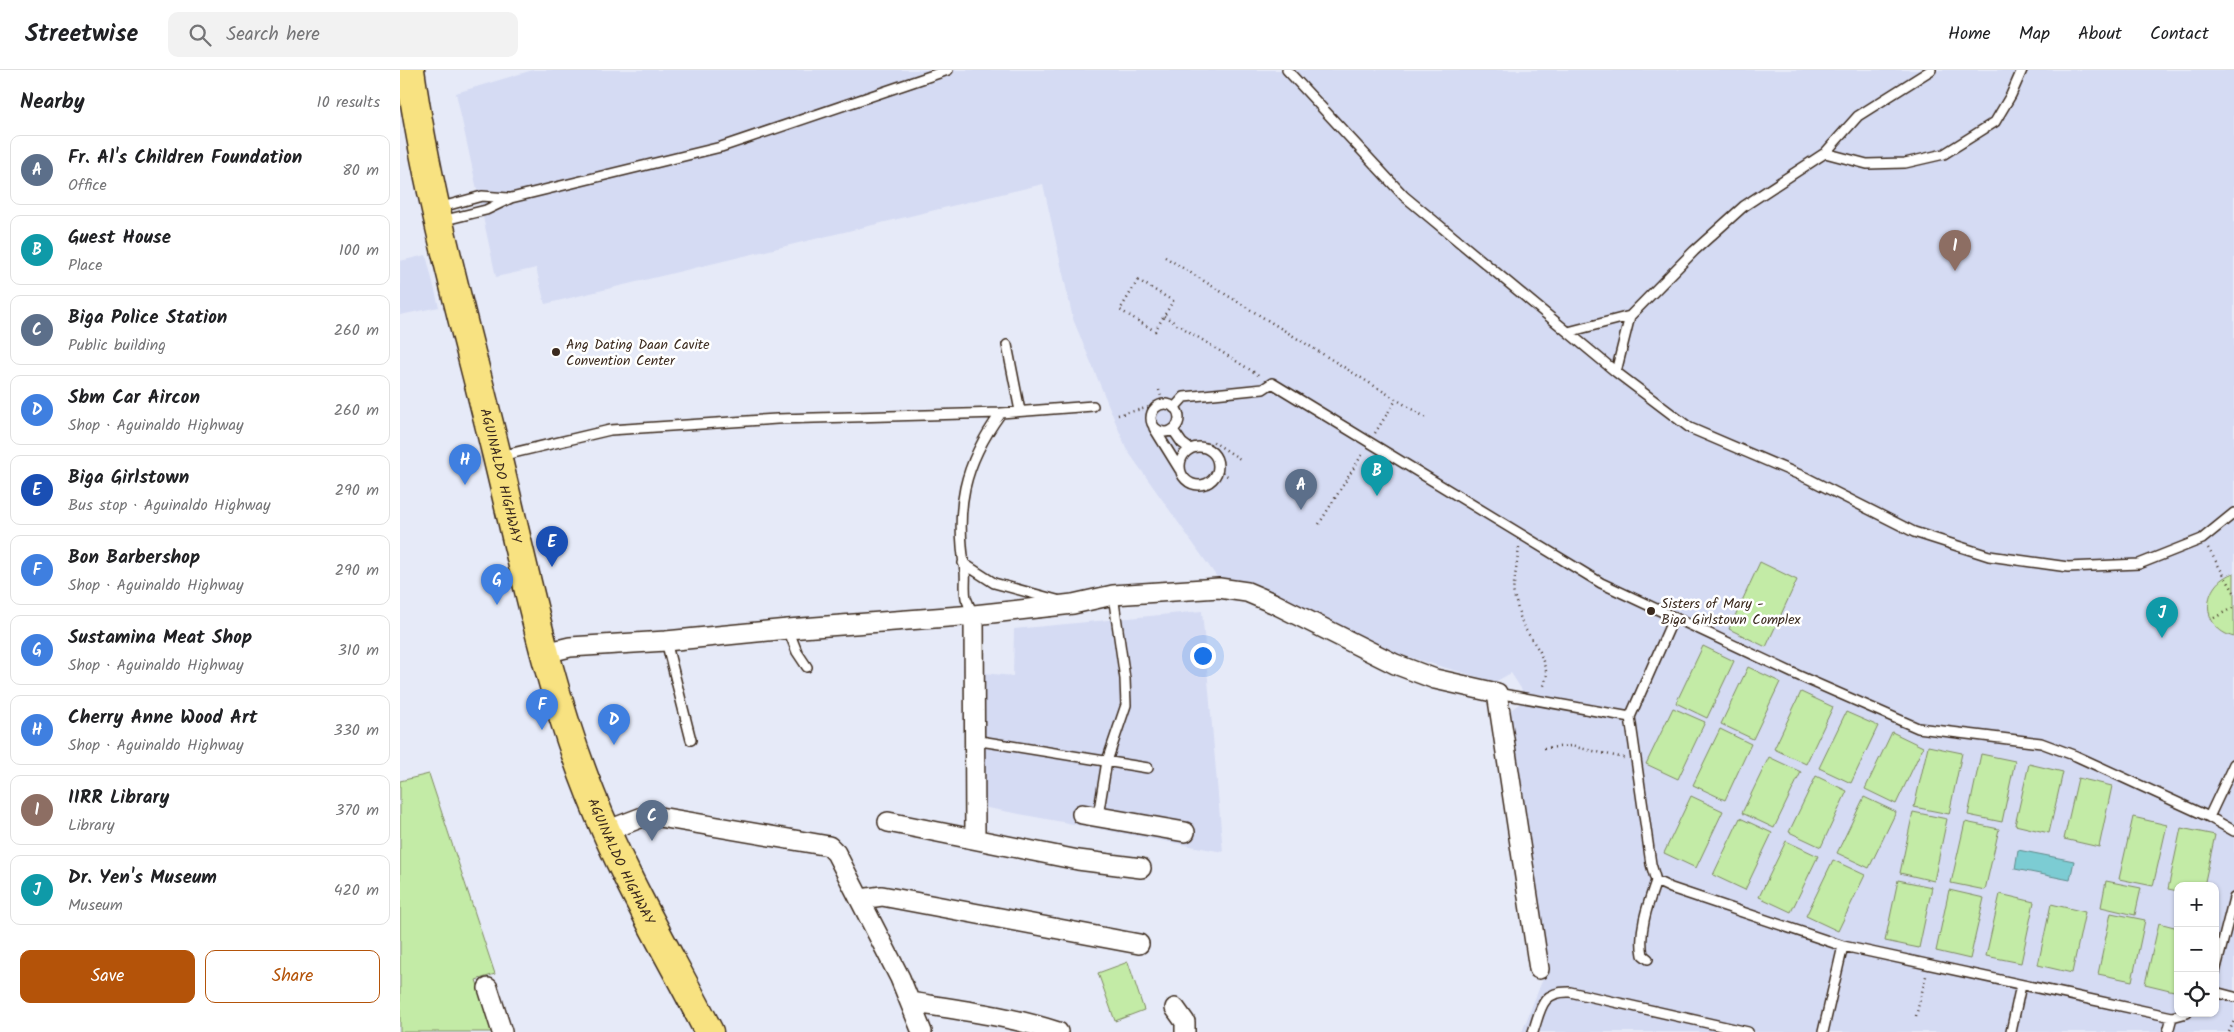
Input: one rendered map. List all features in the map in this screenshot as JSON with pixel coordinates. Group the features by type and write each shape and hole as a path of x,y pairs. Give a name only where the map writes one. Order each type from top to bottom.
{"main road":[{"name":"AGUINALDO HIGHWAY","path":"410,70 437,215 526,581 545,653 576,753 606,831 709,1032"}],"street":[{"path":"545,653 570,647 666,641 788,629 974,615 1073,604 1113,595 1210,588 1247,592 1395,664 1435,678 1497,693 1539,969"},
{"path":"974,615 974,837"},
{"path":"606,831 648,815 828,846 836,853 861,899 900,978 922,1032"},
{"path":"1090,815 1186,832"},
{"path":"888,822 974,837 1078,860 1140,868"},
{"path":"861,899 882,896 1139,944"},
{"path":"488,988 502,1032"},
{"path":"910,1002 1035,1024 1058,1032"},
{"path":"1174,1008 1185,1022 1185,1032"}],"lane":[{"path":"437,215 486,210 511,198 721,147 948,70"},
{"path":"1287,70 1404,196 1616,372 1690,428 1807,478 1914,532 1989,556 2068,567 2139,564 2202,539 2234,513"},
{"path":"1616,372 1630,316 1694,251 1744,206 1825,153 1858,116 1931,70"},
{"path":"1825,153 1866,164 1905,163 1944,154 1995,122 2011,95 2022,70"},
{"path":"437,215 482,196 511,198"},
{"path":"1568,332 1630,316"},
{"path":"1007,345 1020,411"},
{"path":"1174,408 1184,397 1263,389 1272,383 1601,583 1797,675 1918,728 2041,743 2076,756 2209,817 2234,831"},
{"path":"1174,430 1179,419 1174,408 1160,404 1151,413 1150,418 1154,428 1184,478 1191,484 1200,485 1208,483 1215,478 1218,470 1218,461 1207,448 1198,447 1190,449 1184,454 1180,462 1180,471"},
{"path":"497,456 610,430 777,419 1001,413 1093,406"},
{"path":"974,615 966,597 960,526 964,487 973,458 984,436 1001,413"},
{"path":"1154,428 1163,432 1174,430"},
{"path":"1174,430 1182,442 1190,449"},
{"path":"963,563 994,584 1073,604"},
{"path":"1090,815 1126,705 1125,679 1113,595"},
{"path":"1648,959 1643,955 1642,940 1646,911 1656,881 1651,864 1630,717 1674,617"},
{"path":"788,629 797,652 807,667"},
{"path":"666,641 691,740"},
{"path":"1497,693 1630,717"},
{"path":"974,740 1148,768"},
{"path":"2209,817 2234,764"},
{"path":"1656,881 1671,888 1843,946 2172,1017 2168,1032"},
{"path":"2219,956 2234,898"},
{"path":"1823,1032 1843,946"},
{"path":"2011,1032 2021,985"},
{"path":"1533,1032 1545,999 1556,992 1570,992 1748,1032"},
{"path":"2219,993 2234,997"}],"path":[{"path":"1165,257 1428,419"},
{"path":"1138,280 1173,302 1164,316 1155,331 1120,310 1138,280"},
{"path":"1164,316 1272,383"},
{"path":"1118,414 1160,404 1159,390"},
{"path":"1319,524 1397,399"},
{"path":"1207,448 1212,441 1240,459"},
{"path":"1218,470 1229,477"},
{"path":"1521,535 1513,590 1522,624 1540,652 1547,674 1540,700"},
{"path":"2202,539 2234,592"},
{"path":"2214,618 2234,607"},
{"path":"1544,748 1571,746 1636,761"},
{"path":"1916,1016 1928,965"},
{"path":"2229,1032 2229,1028 2234,1021"}],"shaded area":[{"path":"533,70 2234,70 2234,1032 1522,1032 1546,971 1506,714 1520,703 1522,690 1511,673 1495,682 1398,654 1278,596 1219,580 1127,450 1073,319 1043,184 545,304 536,268 496,277 456,93"},
{"path":"426,255 439,307 400,315 400,261"},
{"path":"1202,611 1223,852 982,807 983,673 1013,676 1014,629"}],"green space":[{"path":"1760,562 1797,580 1766,647 1729,629"},
{"path":"2234,573 2234,637 2223,632 2215,625 2210,615 2209,605 2210,595 2215,586 2223,578"},
{"path":"1703,646 1734,661 1707,718 1676,703"},
{"path":"1748,667 1780,682 1753,739 1721,724"},
{"path":"1801,692 1833,707 1806,764 1774,749"},
{"path":"1673,708 1705,722 1678,779 1646,764"},
{"path":"1846,712 1878,726 1851,783 1819,768"},
{"path":"1720,729 1751,744 1725,800 1693,785"},
{"path":"1892,732 1923,747 1896,804 1865,789"},
{"path":"1928,746 1962,753 1949,814 1914,807"},
{"path":"1981,754 2015,761 2002,822 1968,815"},
{"path":"1769,757 1801,772 1774,828 1742,813"},
{"path":"2029,764 2063,772 2049,833 2015,825"},
{"path":"429,774 495,974 476,980 494,1032 400,1032 400,781"},
{"path":"1816,776 1847,791 1821,847 1789,832"},
{"path":"2078,778 2112,786 2099,847 2064,839"},
{"path":"1691,796 1723,811 1696,868 1664,853"},
{"path":"1864,797 1896,812 1869,868 1837,853"},
{"path":"1913,812 1947,819 1934,881 1900,873"},
{"path":"2133,817 2167,825 2153,886 2119,879"},
{"path":"1740,818 1772,833 1745,890 1713,875"},
{"path":"1965,822 1999,829 1985,890 1951,883"},
{"path":"2181,828 2215,835 2205,882 2174,882 2174,890 2168,889"},
{"path":"1786,841 1818,856 1791,912 1759,897"},
{"path":"1833,860 1865,875 1838,931 1806,916"},
{"path":"1898,880 1932,887 1919,948 1885,941"},
{"path":"2106,881 2141,888 2135,915 2101,907"},
{"path":"1949,890 1984,898 1970,959 1936,951"},
{"path":"2000,894 2034,902 2021,963 1986,956"},
{"path":"2051,904 2085,912 2072,973 2038,965"},
{"path":"2111,913 2145,920 2132,981 2098,974"},
{"path":"2159,923 2174,927 2174,991 2145,984"},
{"path":"1128,962 1144,1010 1115,1021 1098,973"}],"water":[{"path":"2018,850 2074,861 2070,880 2015,869"}],"place":[{"name":"IIRR Library","path":"1955,271"},
{"name":"Ang Dating Daan Cavite Convention Center","path":"556,352"},
{"name":"Cherry Anne Wood Art","path":"465,485"},
{"name":"Guest House","path":"1377,496"},
{"name":"Fr. Al's Children Foundation","path":"1301,510"},
{"name":"Biga Girlstown","path":"552,567"},
{"name":"Sustamina Meat Shop","path":"497,605"},
{"name":"Sisters of Mary - Biga Girlstown Complex","path":"1651,611"},
{"name":"Dr. Yen's Museum","path":"2162,638"},
{"name":"Bon Barbershop","path":"542,730"},
{"name":"Sbm Car Aircon","path":"614,745"},
{"name":"Biga Police Station","path":"652,841"}]}
